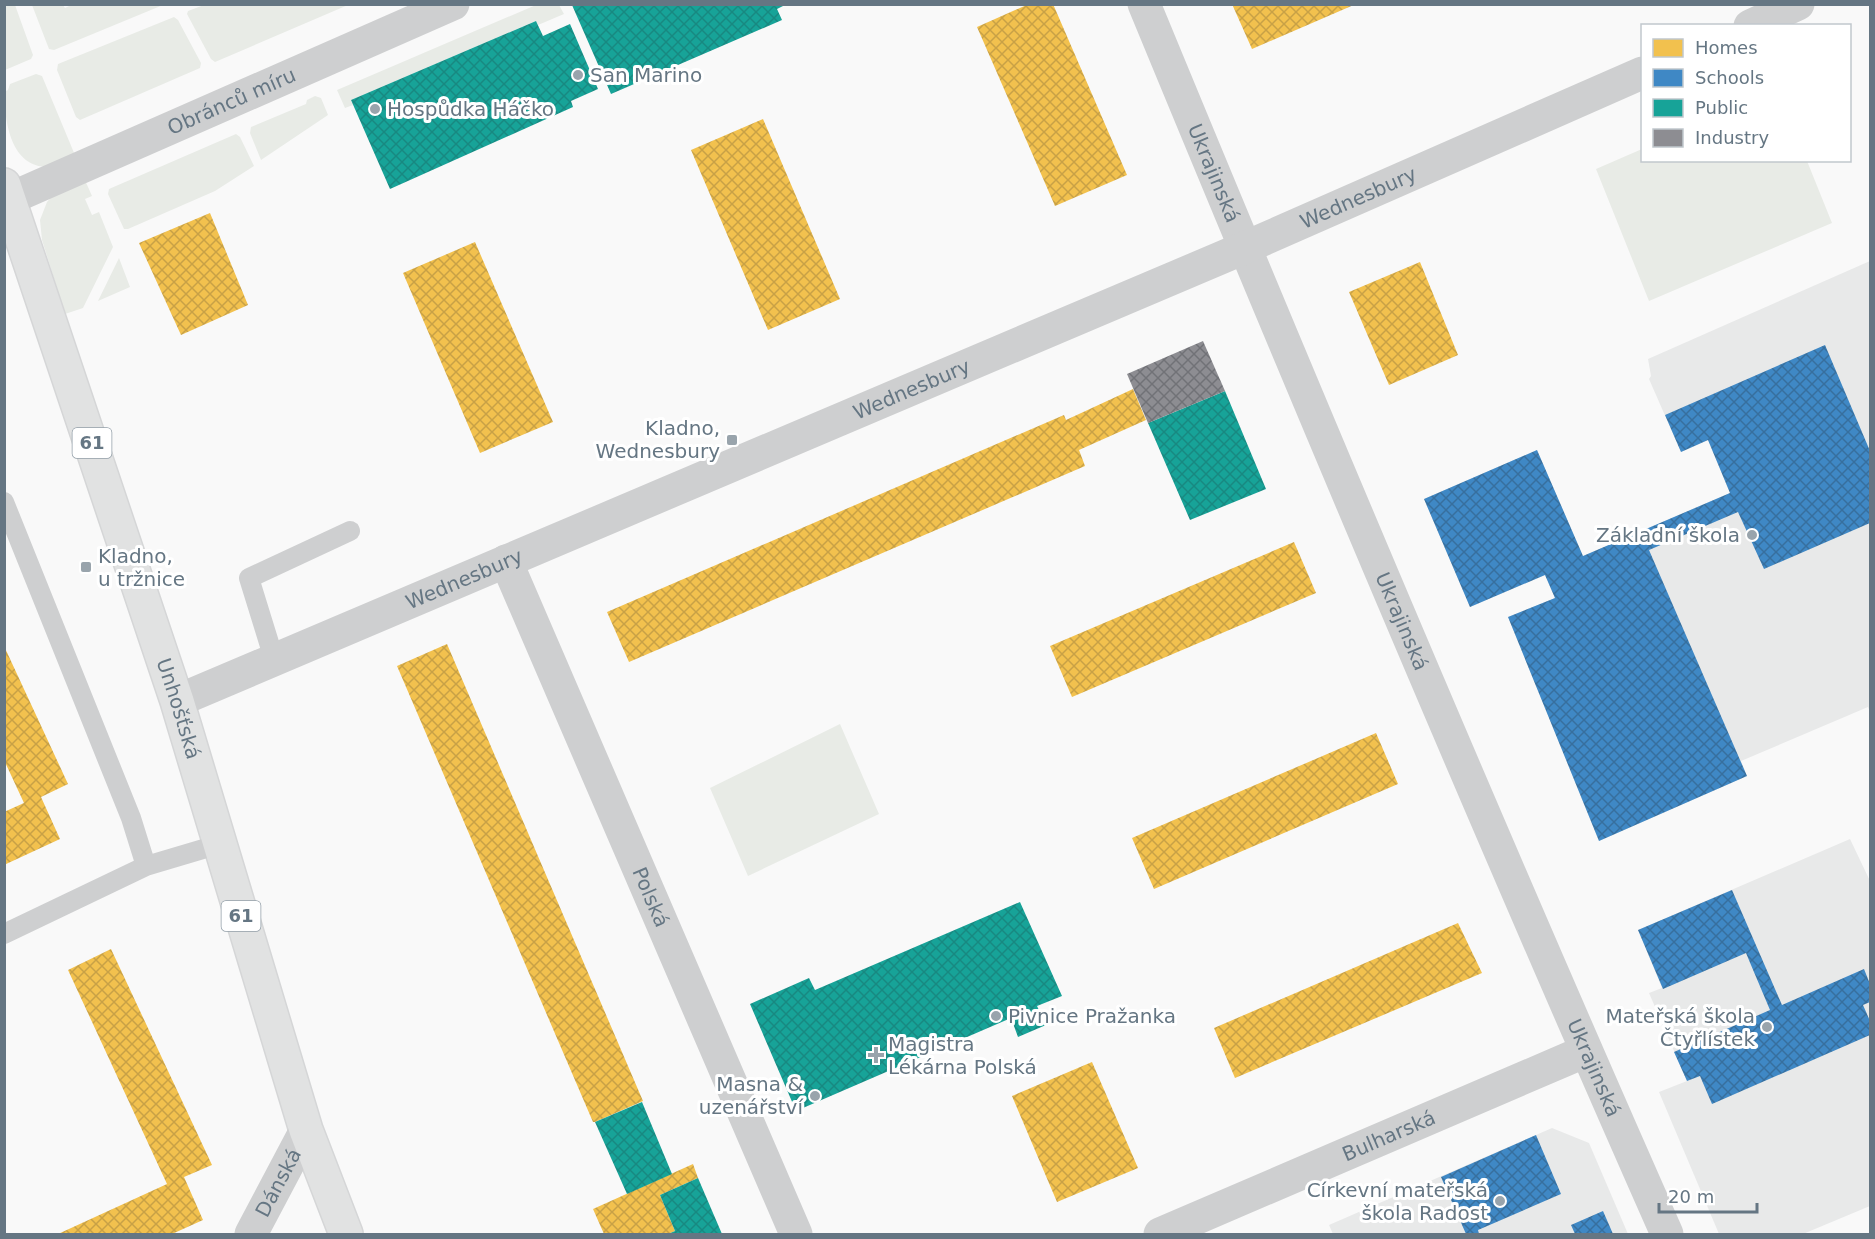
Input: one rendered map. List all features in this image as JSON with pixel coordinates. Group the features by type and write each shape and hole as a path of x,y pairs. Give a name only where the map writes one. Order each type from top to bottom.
{"main road":[{"name":"Unhošťská","path":"7,192 177,701 306,1130 346,1234"}],"street":[{"name":"Obránců míru","path":"7,192 453,4"},
{"name":"Ukrajinská","path":"1144,4 1244,248 1586,1051 1667,1234"},
{"path":"1754,24 1798,4"},
{"name":"Wednesbury","path":"177,701 1244,248 1641,73"},
{"name":"Polská","path":"506,561 796,1234"},
{"name":"Bulharská","path":"1160,1234 1586,1051"},
{"name":"Dánská","path":"251,1234 306,1130"}],"lane":[{"path":"4,502 131,818 146,866"},
{"path":"274,659 249,578 350,531"},
{"path":"4,934 146,866 220,844"}],"shaded area":[{"path":"5,4 15,5 33,55 31,59 5,70"},
{"path":"32,5 63,5 65,8 71,5 163,5 54,50 49,49"},
{"path":"204,5 348,5 215,62 211,59 187,14 188,11"},
{"path":"536,5 559,5 564,14 538,25 536,21 351,100 353,105 345,108 337,90"},
{"path":"174,17 178,20 201,63 200,68 80,120 76,117 57,70 58,64"},
{"path":"36,74 42,76 77,160 45,167 33,164 16,149 8,127 4,92 8,90 10,84"},
{"path":"315,96 321,98 328,115 261,160 250,133 251,127 306,104 307,100"},
{"path":"236,134 240,137 254,166 215,191 124,229 108,194 109,189"},
{"path":"1641,149 1641,162 1807,162 1832,223 1649,301 1596,169"},
{"path":"84,178 92,196 85,199 92,215 99,212 113,247 83,308 65,314 42,240 40,220 47,202 54,194"},
{"path":"119,258 130,287 98,301"},
{"name":"Základní škola","path":"1870,261 1870,712 1868,707 1741,761 1747,776 1599,841 1508,617 1555,598 1545,575 1470,607 1424,499 1537,450 1583,556 1730,493 1708,440 1681,452 1649,379 1651,376 1648,359"},
{"path":"840,724 879,814 748,876 710,788"},
{"name":"Mateřská škola Čtyřlístek","path":"1850,839 1870,881 1870,1206 1803,1234 1719,1234 1659,1092 1687,1081 1649,993 1662,988 1638,930"},
{"name":"Církevní mateřská škola Radost","path":"1552,1128 1589,1143 1628,1234 1333,1234 1329,1225"}],"building: Homes":[{"path":"1029,4 1053,4 1127,175 1055,206 977,27"},
{"path":"1232,4 1356,4 1252,49"},
{"path":"763,119 840,299 768,330 691,150"},
{"path":"210,213 248,305 181,335 139,243"},
{"path":"475,242 553,422 480,453 403,273"},
{"path":"1420,262 1458,355 1389,385 1349,292"},
{"path":"1133,389 1146,420 1079,450 1085,466 629,662 607,612 1064,415 1066,420"},
{"path":"1294,542 1316,593 1072,697 1050,646"},
{"path":"447,644 643,1101 595,1122 593,1122 397,666"},
{"path":"4,646 68,784 41,797 60,839 4,865 4,812 24,803 4,760"},
{"path":"1376,733 1398,784 1154,889 1132,838"},
{"path":"1458,923 1482,973 1235,1078 1214,1028"},
{"path":"111,949 212,1165 184,1177 203,1220 172,1234 58,1234 167,1184 68,970"},
{"path":"1092,1062 1138,1168 1057,1202 1012,1096"},
{"path":"693,1164 698,1178 660,1195 675,1231 668,1234 604,1234 593,1209"}],"building: Schools":[{"name":"Základní škola","path":"1825,345 1870,451 1870,523 1764,569 1738,512 1649,550 1747,776 1599,841 1508,617 1555,598 1545,575 1470,607 1424,499 1537,450 1583,556 1730,493 1708,440 1681,452 1665,415"},
{"path":"1732,890 1782,1005 1864,969 1870,984 1870,1002 1863,1005 1870,1021 1870,1035 1712,1104 1700,1076 1687,1081 1674,1052 1770,1010 1746,953 1663,989 1638,930"},
{"path":"1536,1135 1561,1194 1478,1230 1479,1234 1466,1234 1441,1177"},
{"path":"1603,1211 1613,1234 1575,1234 1571,1225"}],"building: Public":[{"path":"787,4 777,9 782,20 611,94 572,5"},
{"path":"536,21 543,36 570,24 598,89 571,101 573,107 390,189 351,100"},
{"path":"1225,391 1266,489 1190,520 1148,423"},
{"path":"1020,902 1062,996 1037,1006 1046,1025 1018,1037 1011,1018 796,1111 750,1004 809,978 815,990"},
{"path":"642,1102 672,1174 627,1194 595,1122"},
{"path":"698,1178 722,1234 668,1234 675,1231 660,1195"}],"building: Industry":[{"path":"1203,341 1225,391 1148,423 1127,374"}],"place":[{"name":"San Marino","path":"578,75"},
{"name":"Hospůdka Háčko","path":"375,109"},
{"name":"Kladno, Wednesbury","path":"732,440"},
{"name":"Základní škola","path":"1752,535"},
{"name":"Kladno, u tržnice","path":"86,567"},
{"name":"Pivnice Pražanka","path":"996,1016"},
{"name":"Mateřská škola Čtyřlístek","path":"1767,1027"},
{"name":"Magistra Lékárna Polská","path":"876,1055"},
{"name":"Masna & uzenářství","path":"815,1096"},
{"name":"Církevní mateřská škola Radost","path":"1500,1201"}]}
